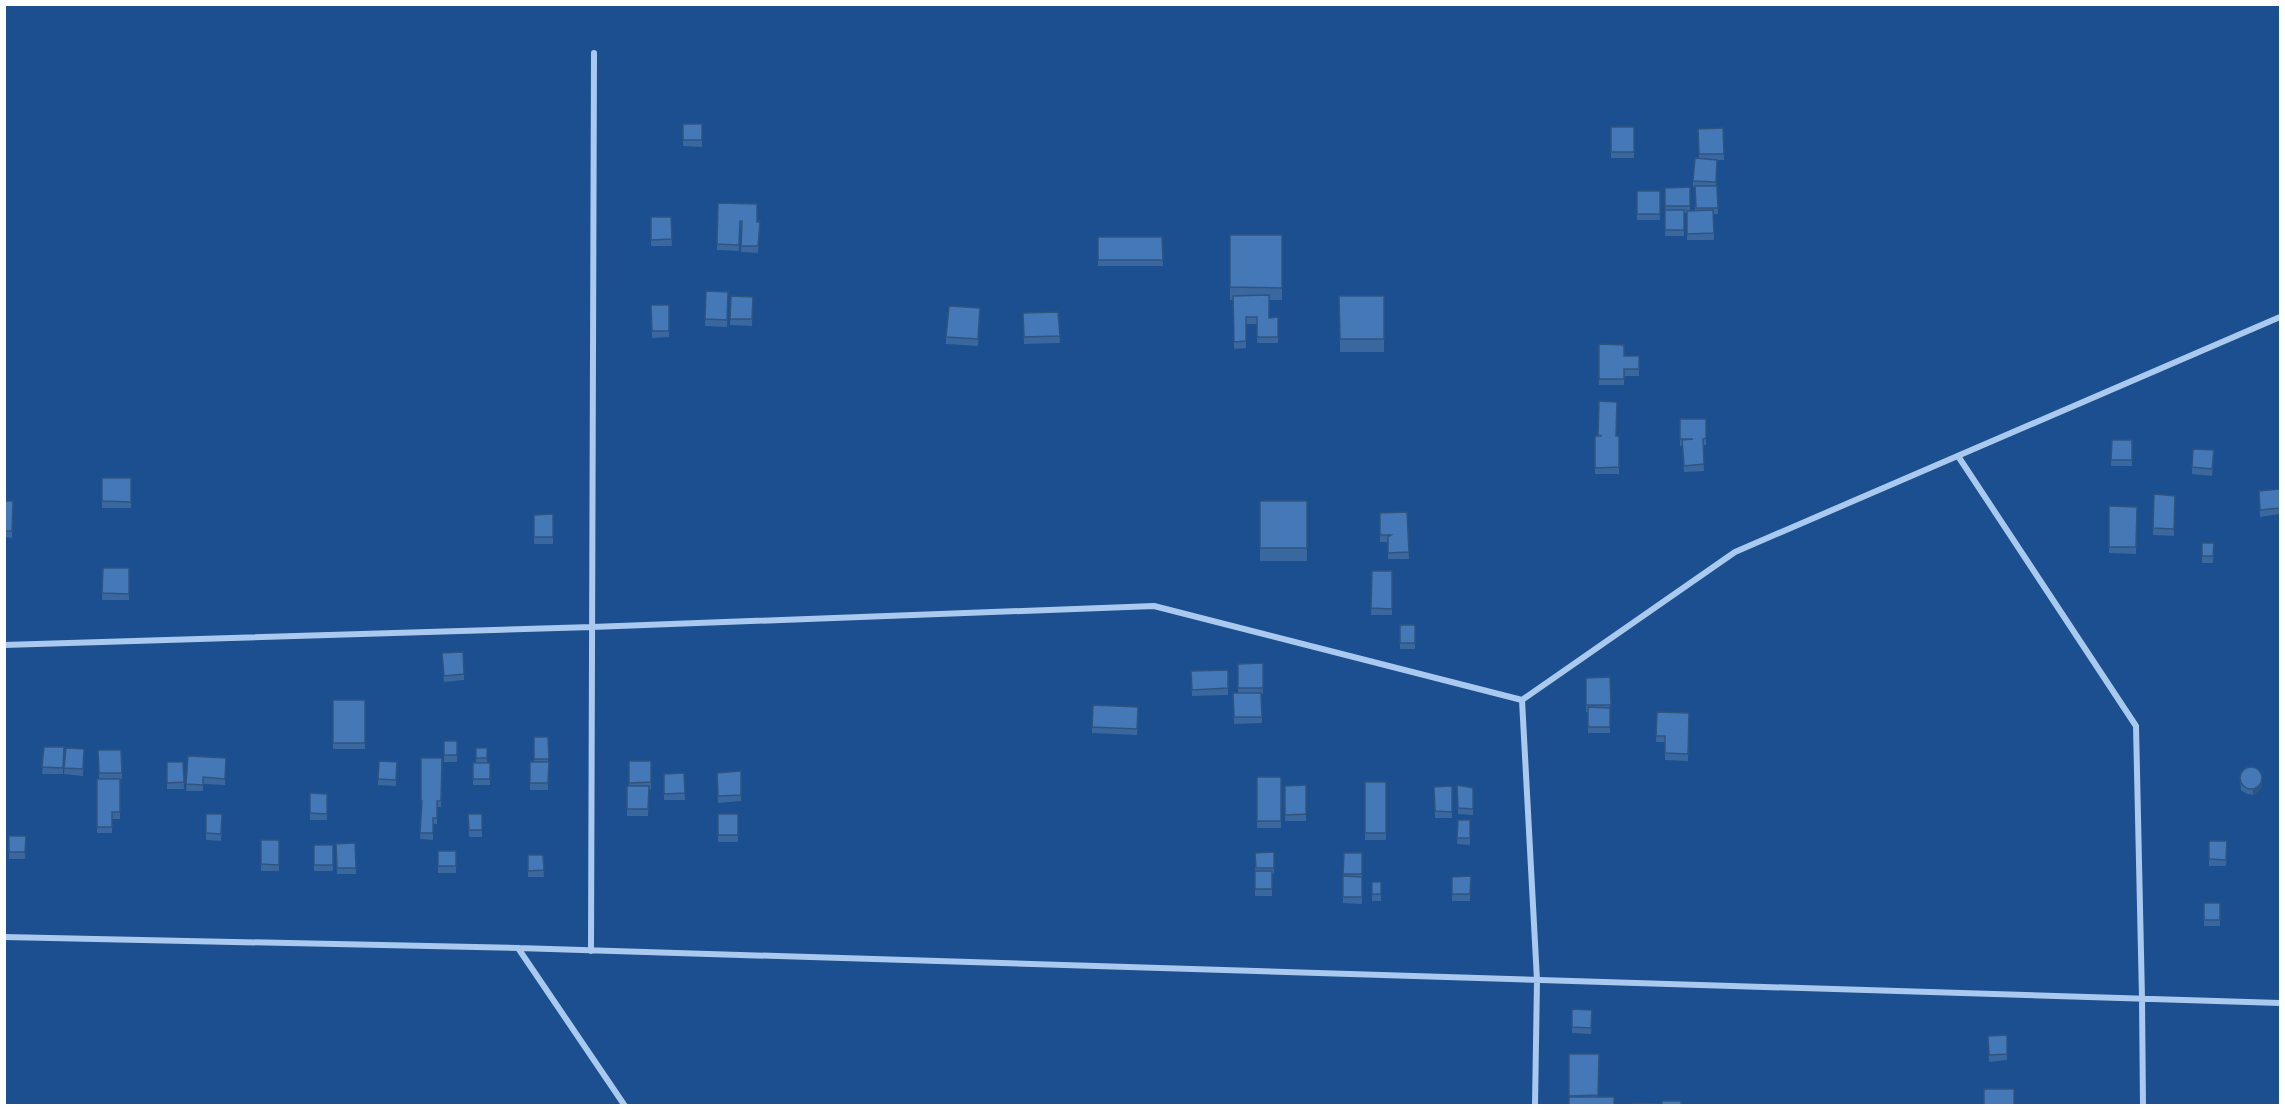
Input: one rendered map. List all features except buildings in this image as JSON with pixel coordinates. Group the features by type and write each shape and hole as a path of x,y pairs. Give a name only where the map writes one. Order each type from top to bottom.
{"street":[{"path":"591,951 594,53"},
{"path":"4,645 592,627 1154,606 1522,700 1735,552 2280,317"},
{"path":"1958,456 2136,726 2143,1106"},
{"path":"1522,700 1537,980 1535,1106"},
{"path":"4,937 518,948 2280,1003"},
{"path":"518,948 625,1106"}]}
